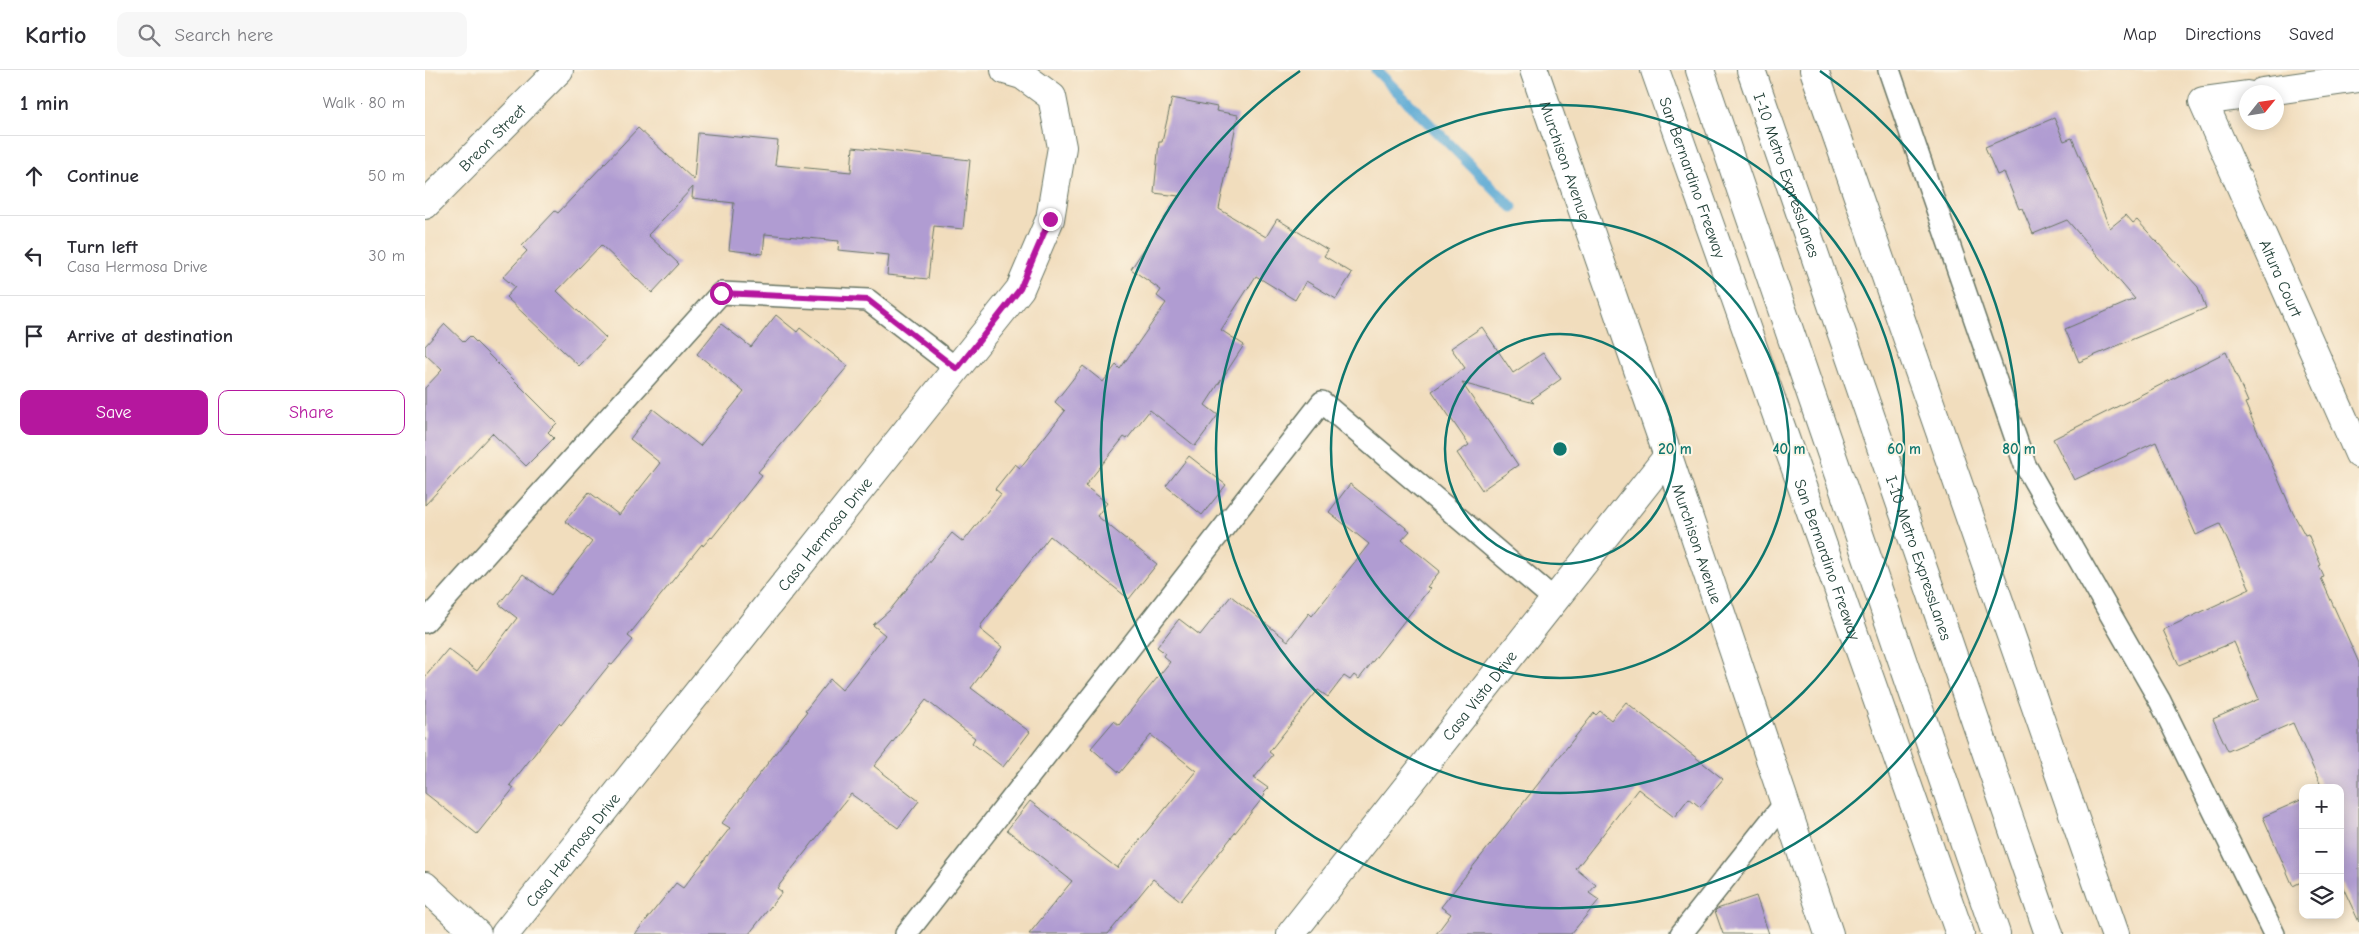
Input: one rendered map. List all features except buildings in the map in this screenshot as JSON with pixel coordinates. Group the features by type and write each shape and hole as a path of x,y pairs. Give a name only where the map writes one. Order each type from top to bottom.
{"main road":[{"name":"Breon Street","path":"425,205 559,70"},
{"name":"Casa Hermosa Drive","path":"505,934 1020,289 1050,219 1063,147 1052,97 1022,75 1005,70"},
{"name":"Murchison Avenue","path":"1534,70 1668,456 1829,934"},
{"name":"San Bernardino Freeway","path":"1655,70 1961,934"},
{"path":"1699,70 1996,934"},
{"name":"I-10 Metro ExpressLanes","path":"1751,70 2049,934"},
{"path":"1815,70 2115,934"},
{"path":"2284,89 2359,78"},
{"name":"Altura Court","path":"2239,96 2203,101 2359,454"},
{"name":"Casa Vista Drive","path":"1291,934 1668,456"},
{"path":"425,886 477,934"}],"lane":[{"path":"1889,70 2025,465 2161,701 2274,934"},
{"path":"425,622 721,293 868,300 957,369"},
{"path":"906,934 1322,402 1555,600"},
{"path":"1681,934 1785,803"}],"waterway":[{"path":"1376,70 1512,207"}],"route":[{"path":"721,293 868,300 957,369 1020,289 1050,219"}]}
